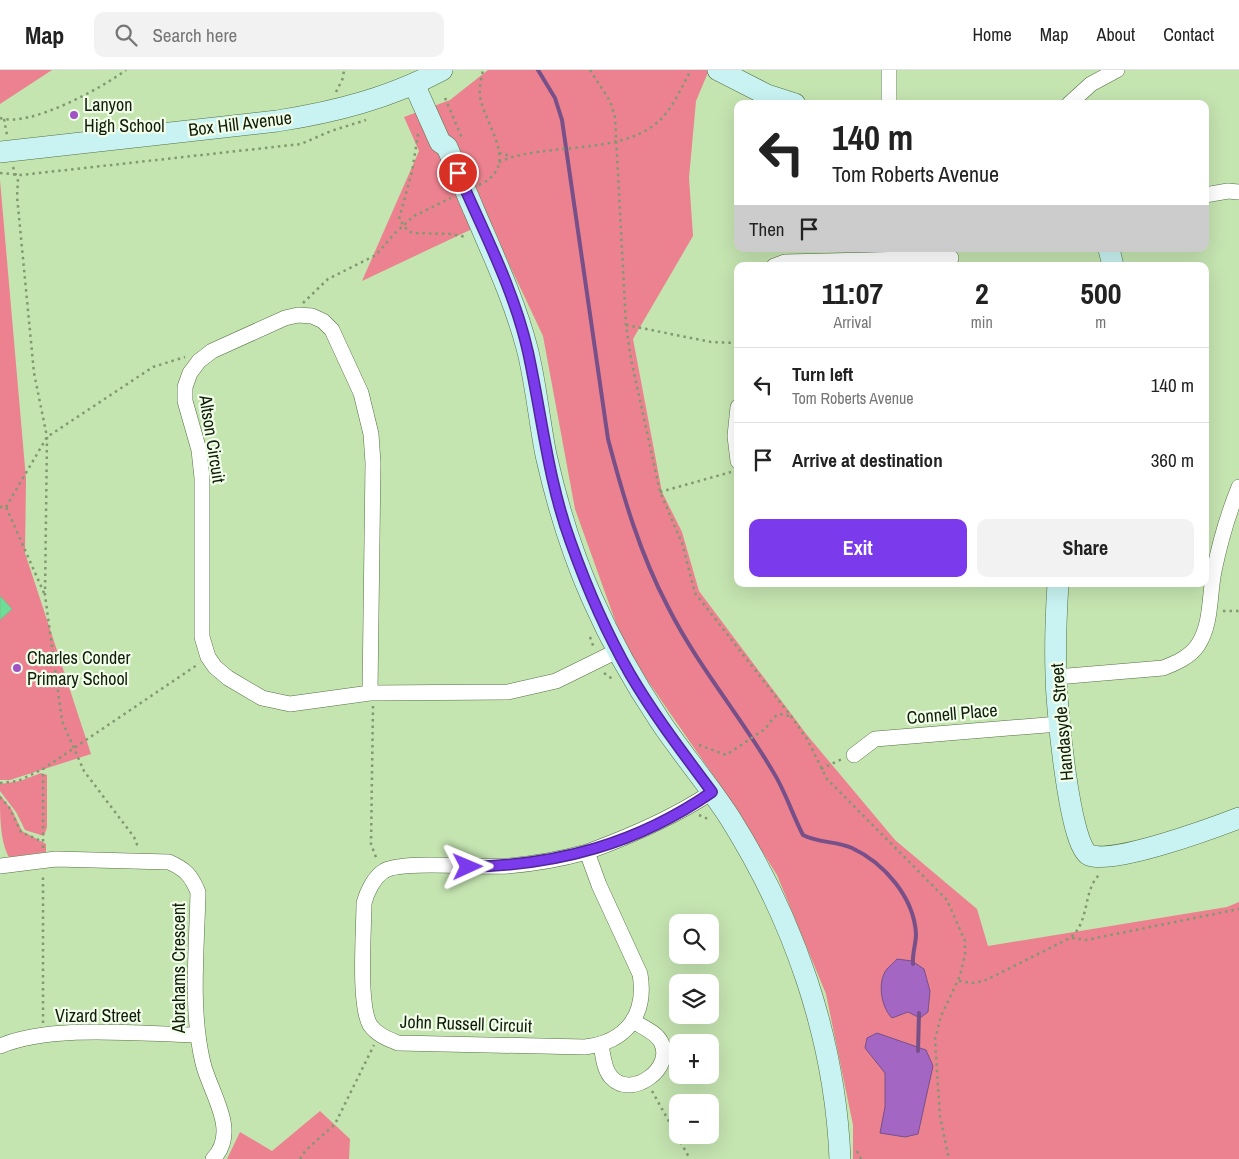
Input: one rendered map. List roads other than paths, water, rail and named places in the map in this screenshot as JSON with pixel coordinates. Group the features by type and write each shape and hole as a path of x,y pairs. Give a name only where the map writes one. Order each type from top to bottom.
{"street":[{"path":"889,70 889,100"},
{"path":"1073,100 1091,84 1117,70"},
{"path":"720,71 767,95 783,100"},
{"path":"427,78 440,142 455,144 458,173 474,198 516,310 528,352 546,455 568,535 592,597 618,651 660,722 712,792 760,869 798,952 816,1008 829,1065 840,1159"},
{"name":"Box Hill Avenue","path":"6,146 278,121 322,114 388,95 427,78"},
{"path":"1209,194 1228,191 1239,192"},
{"path":"785,262 951,258"},
{"name":"Altson Circuit","path":"370,693 373,463 371,434 361,393 332,330 323,321 312,316 298,314 284,318 212,351 190,373 185,387 185,401 199,450 202,478 202,637 208,657 215,667 228,678 270,702 290,704 370,693 508,692 556,681 618,651"},
{"path":"1056,677 1163,668 1178,662 1192,652 1205,632 1213,573 1224,528 1239,486"},
{"name":"Handasyde Street","path":"1058,587 1056,677 1059,724 1067,784 1078,840 1082,849 1089,855 1106,856 1154,847 1193,836 1239,818"},
{"name":"Connell Place","path":"854,755 875,739 1059,724"},
{"path":"601,1045 608,1072 612,1079 624,1085 638,1084 646,1080 658,1069 664,1051 662,1042 656,1036 633,1021 640,1005 642,989 640,974 599,885 587,852 651,826 712,792"},
{"name":"John Russell Circuit","path":"587,852 547,861 507,866 403,866 385,871 368,891 364,903 364,1008 369,1022 380,1035 398,1044 585,1047 601,1045 623,1032 633,1021"},
{"name":"Abrahams Crescent","path":"0,866 43,860 169,862 182,868 192,878 198,892 197,1035 203,1064 224,1121 225,1133 222,1145 213,1159"},
{"name":"Vizard Street","path":"0,1046 57,1033 197,1035"}],"waterway":[{"path":"538,70 555,98 562,120 608,439 626,503 649,566 679,628 777,778 803,835 846,846 864,854 886,872 903,894 914,920 916,934 913,964"},
{"path":"918,1051 919,1013"}],"place":[{"name":"Lanyon High School","path":"74,115"},
{"name":"Charles Conder Primary School","path":"17,668"}]}
